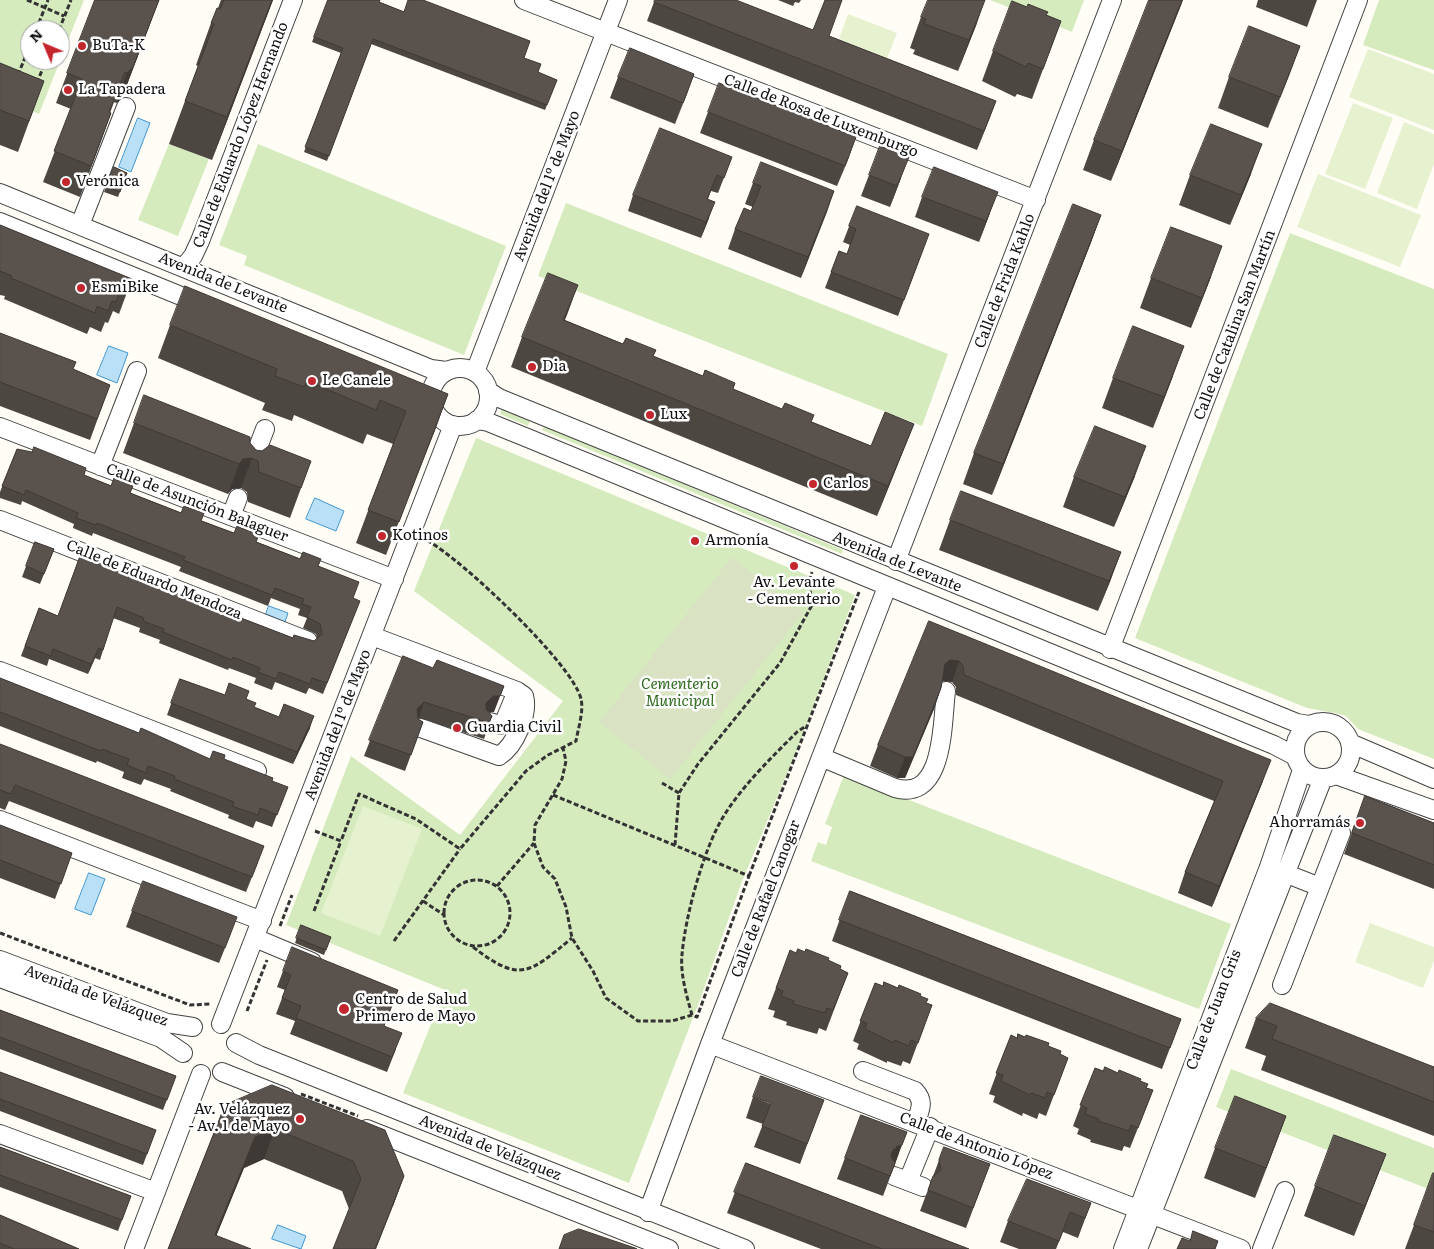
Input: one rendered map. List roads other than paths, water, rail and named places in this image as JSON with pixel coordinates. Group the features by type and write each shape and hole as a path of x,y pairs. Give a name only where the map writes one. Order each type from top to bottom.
{"street":[{"name":"Calle de Eduardo López Hernando","path":"184,267 197,248 293,0"},
{"name":"Calle de Rosa de Luxemburgo","path":"524,0 1036,200"},
{"name":"Avenida del 1º de Mayo","path":"475,372 618,0"},
{"name":"Calle de Frida Kahlo","path":"896,561 1112,0"},
{"name":"Calle de Catalina San Martín","path":"1110,648 1358,0"},
{"path":"80,225 126,106"},
{"name":"Avenida de Levante","path":"0,193 431,369 446,371"},
{"name":"Avenida de Levante","path":"0,222 216,311"},
{"path":"414,393 433,407 441,418 453,424 465,425 477,420 487,408 488,391 484,381 475,372 461,368 446,371 433,386 431,397 433,407"},
{"path":"100,466 137,370"},
{"name":"Avenida de Levante","path":"488,391 896,561 1297,723 1309,725"},
{"name":"Avenida de Levante","path":"477,420 488,422 530,439 1274,745 1299,763"},
{"name":"Avenida del 1º de Mayo","path":"224,1017 453,424"},
{"name":"Calle de Asunción Balaguer","path":"0,427 394,579"},
{"path":"249,471 265,429"},
{"path":"231,516 238,498"},
{"name":"Calle de Eduardo Mendoza","path":"0,520 308,641"},
{"name":"Calle de Rafael Canogar","path":"648,1212 710,1044 887,587"},
{"path":"372,636 517,691 524,696 527,706 511,747 499,756 421,728"},
{"path":"0,671 256,771"},
{"path":"490,722 500,725 505,720 517,691"},
{"path":"821,757 895,788 906,791 921,786 930,777 937,761 946,691"},
{"path":"1330,776 1349,761 1350,743 1343,730 1337,726 1323,722 1309,725 1300,733 1295,744 1299,763 1314,777 1330,776 1434,810"},
{"path":"1350,743 1379,758 1434,779"},
{"name":"Calle de Juan Gris","path":"1138,1249 1145,1212 1269,866 1299,763"},
{"name":"Calle de Juan Gris","path":"1123,1249 1145,1212 1286,874 1330,776"},
{"path":"0,820 262,921"},
{"path":"1282,986 1341,833"},
{"path":"1286,874 1320,887"},
{"path":"255,938 327,968"},
{"name":"Avenida de Velázquez","path":"0,960 167,1023 193,1027"},
{"name":"Avenida de Velázquez","path":"0,978 161,1038 183,1052"},
{"path":"224,1017 236,1043 233,1063 222,1072 212,1075 201,1074 187,1063 183,1052 185,1038 193,1027 224,1017"},
{"name":"Avenida de Velázquez","path":"236,1043 259,1055 648,1212 745,1249"},
{"name":"Calle de Antonio López","path":"710,1044 1241,1249"},
{"path":"863,1071 915,1091 921,1097 923,1125 908,1182"},
{"path":"222,1072 300,1103"},
{"path":"134,1249 201,1074"},
{"name":"Avenida de Velázquez","path":"354,1124 669,1249"},
{"path":"0,1134 156,1192"},
{"path":"1262,1249 1285,1192"}],"water":[{"path":"138,118 150,123 131,172 119,167"},
{"path":"109,346 128,353 117,383 97,375"},
{"path":"315,498 344,511 336,531 306,519"},
{"path":"269,606 288,613 285,622 266,614"},
{"path":"89,873 105,879 91,915 75,909"},
{"path":"278,1225 306,1236 301,1249 272,1239"}],"place":[{"name":"BuTa-K","path":"82,46"},
{"name":"La Tapadera","path":"68,90"},
{"name":"Verónica","path":"66,182"},
{"name":"EsmiBike","path":"81,288"},
{"name":"Dia","path":"532,367"},
{"name":"Le Canele","path":"312,381"},
{"name":"Lux","path":"650,415"},
{"name":"Carlos","path":"813,484"},
{"name":"Kotinos","path":"382,536"},
{"name":"Armonía","path":"695,541"},
{"name":"Av. Levante - Cementerio","path":"794,566"},
{"name":"Guardia Civil","path":"457,728"},
{"name":"Ahorramás","path":"1360,823"},
{"name":"Centro de Salud Primero de Mayo","path":"344,1009"},
{"name":"Av. Velázquez - Av. 1 de Mayo","path":"300,1119"}],"park label":[{"name":"Cementerio Municipal","path":"680,694"}]}
